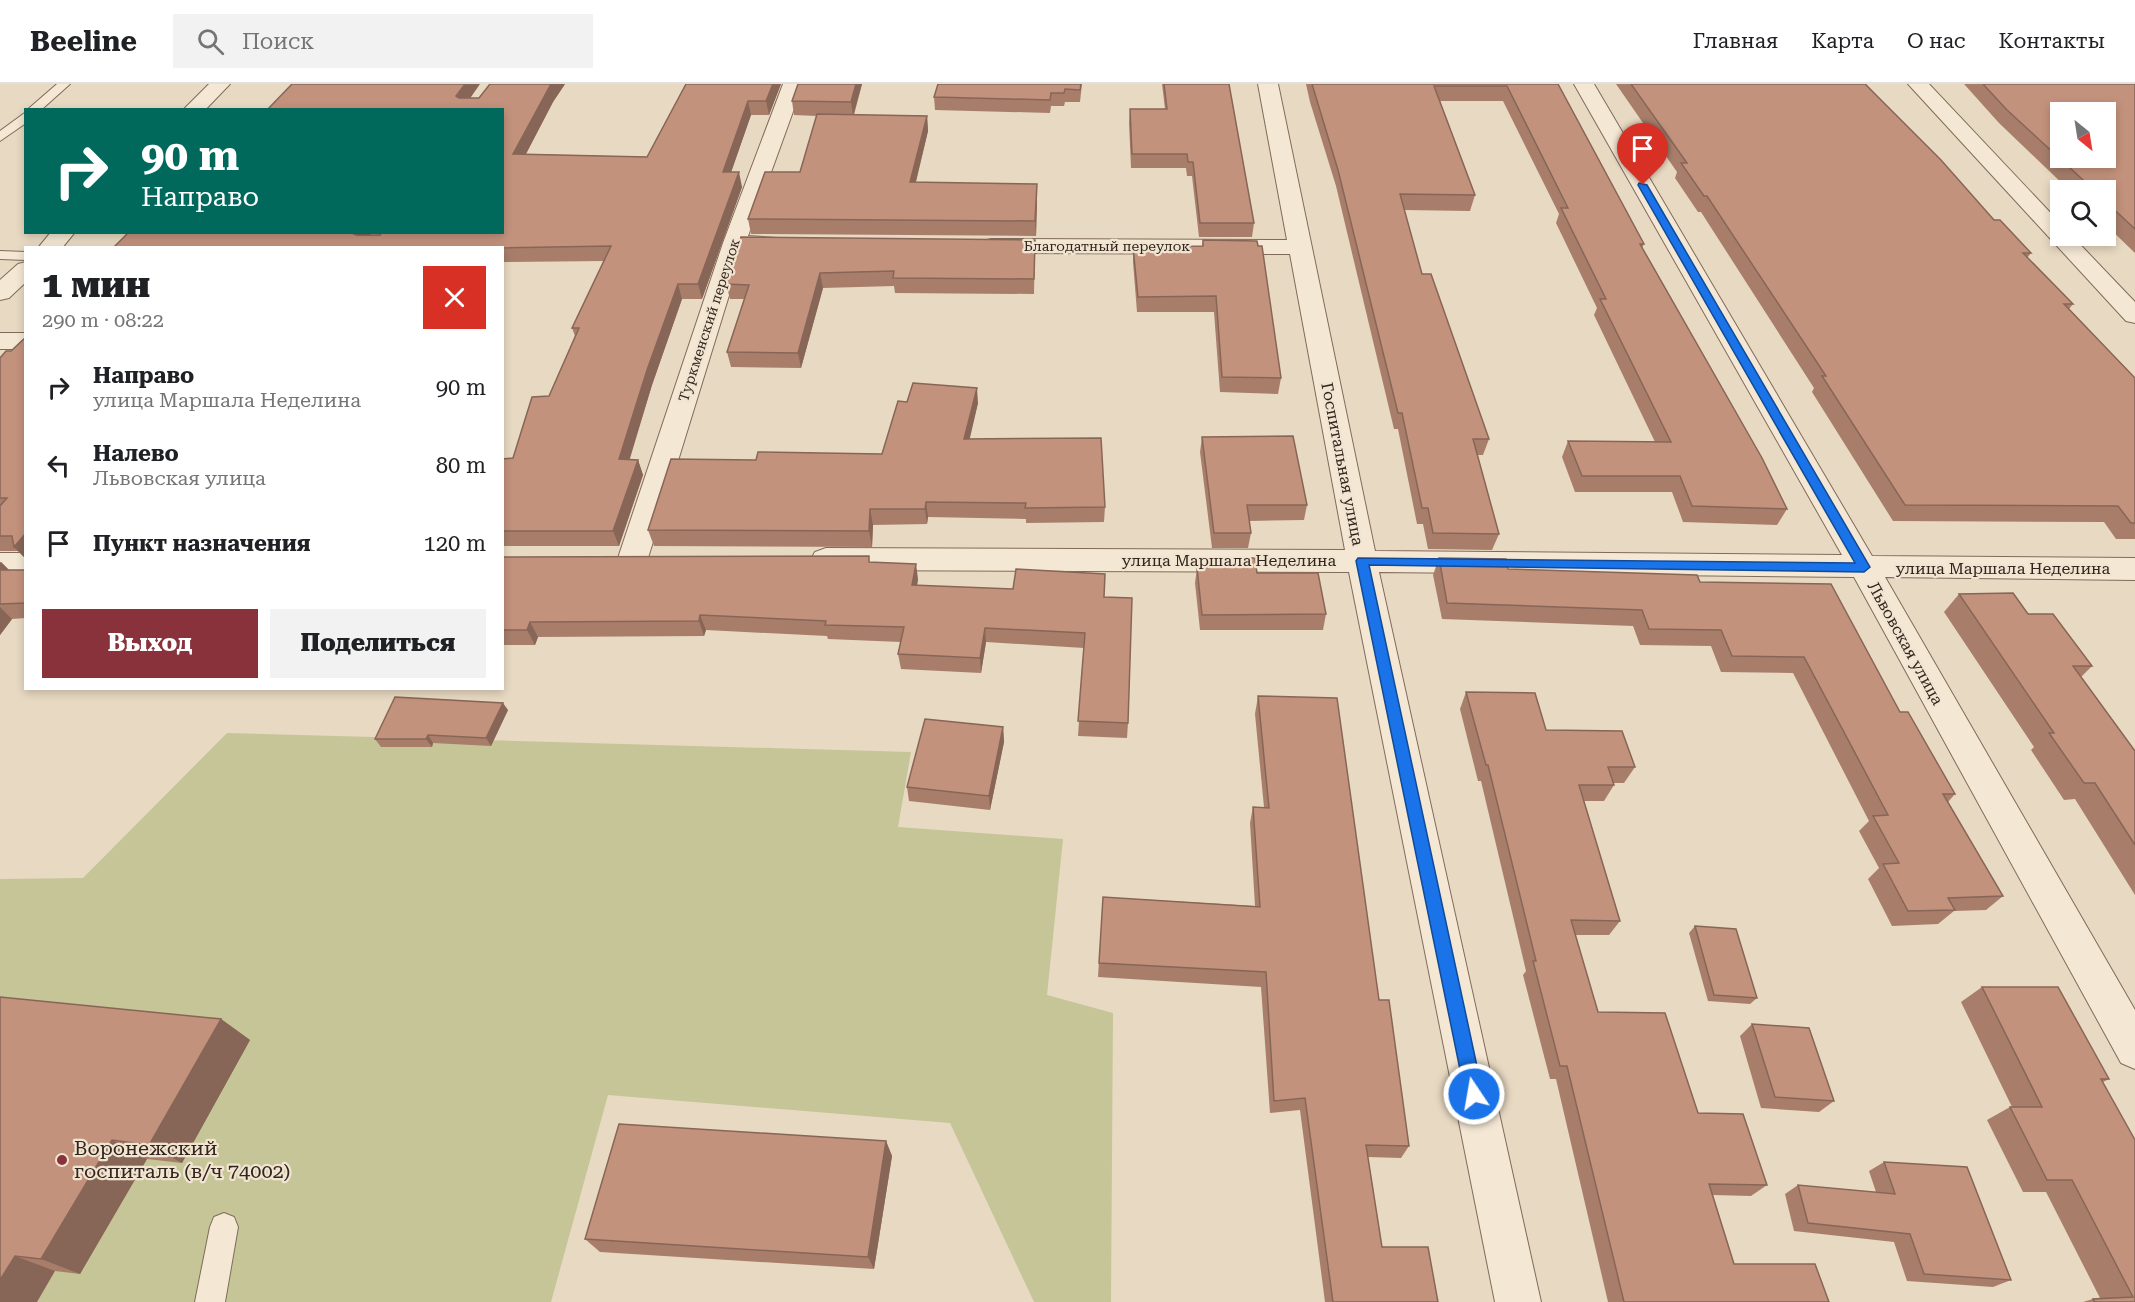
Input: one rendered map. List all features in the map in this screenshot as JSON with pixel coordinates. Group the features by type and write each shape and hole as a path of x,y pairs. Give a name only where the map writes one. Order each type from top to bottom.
{"street":[{"path":"195,108 220,84"},
{"name":"Туркменский переулок","path":"602,558 645,558 734,243 793,84"},
{"name":"Госпитальная улица","path":"1268,84 1362,561 1518,1302"},
{"name":"Львовская улица","path":"1584,84 1864,567 2135,1049"},
{"path":"1918,84 2135,316"},
{"path":"51,246 62,234"},
{"path":"734,243 804,244"},
{"name":"Благодатный переулок","path":"970,245 1301,247"},
{"path":"0,293 24,272"},
{"path":"0,341 24,341"},
{"name":"улица Маршала Неделина","path":"800,559 1362,561 2135,569"},
{"path":"0,564 24,564"}],"lane":[{"path":"35,108 64,84"},
{"path":"0,137 24,118"},
{"path":"0,255 24,256"},
{"path":"210,1302 224,1227"}],"green space":[{"path":"227,733 911,752 898,827 1063,839 1047,995 1113,1013 1111,1302 1034,1302 950,1123 608,1095 551,1302 0,1302 0,879 83,878"}],"building":[{"path":"292,84 465,84 456,96 479,98 490,84 551,84 513,154 647,157 686,84 773,84 766,101 748,101 723,172 739,172 698,284 678,284 647,370 619,459 638,460 613,531 504,531 504,459 513,458 532,397 549,396 579,328 572,328 611,246 504,248 504,246 115,246 127,234 504,234 504,108 269,108"},
{"path":"798,84 856,84 851,102 792,101"},
{"path":"938,84 1081,84 1080,90 1065,89 1064,93 1051,93 1050,100 934,97"},
{"path":"1164,84 1229,84 1254,223 1200,223 1193,162 1188,162 1187,154 1132,154 1130,109 1167,109"},
{"path":"1312,84 1558,84 1644,244 1640,244 1762,458 1787,509 1692,506 1680,476 1582,476 1568,441 1671,442 1600,299 1606,299 1561,208 1568,208 1507,86 1434,86 1475,195 1400,194 1422,274 1431,274 1489,439 1473,439 1499,534 1433,533 1428,508 1422,508 1402,413 1398,413 1338,170"},
{"path":"1631,84 1865,84 1941,160 1994,220 2000,220 2031,253 2023,253 2073,304 2064,304 2135,378 2135,523 2131,523 2118,506 1905,505 1822,376 1826,376 1707,196 1704,196 1681,163 1687,163"},
{"path":"1983,84 2135,84 2135,229 2116,211 2116,180 2083,180 2070,168 2116,168 2116,102 2050,102 2050,150 2007,110"},
{"path":"817,114 927,116 910,182 1037,184 1035,221 748,219 765,172 800,172"},
{"path":"741,237 1035,240 1034,279 893,278 894,271 820,273 798,353 727,352 749,285 726,284"},
{"path":"1203,240 1257,241 1258,246 1262,246 1281,378 1222,377 1216,296 1138,297 1133,247 1203,246"},
{"path":"24,339 24,535 14,547 12,536 0,536 0,506 7,498 0,498 0,358 6,351 11,351"},
{"path":"913,383 977,388 964,439 1101,438 1105,507 1025,508 1026,503 926,502 925,509 870,509 869,531 648,530 671,459 756,460 758,452 882,454 898,401 907,402"},
{"path":"1293,436 1307,505 1247,505 1251,533 1214,533 1202,437"},
{"path":"869,556 869,562 916,564 912,585 1013,589 1016,569 1105,574 1104,597 1132,598 1128,723 1078,721 1085,633 985,628 980,658 898,654 904,627 825,625 826,621 700,615 699,621 530,622 527,630 504,630 504,557"},
{"path":"1216,558 1255,558 1257,573 1318,573 1326,614 1202,615 1197,568 1218,567"},
{"path":"1439,558 1506,559 1508,569 1697,575 1700,582 1831,584 1900,712 1908,712 1955,794 1943,794 2003,896 1948,898 1955,910 1908,911 1883,864 1899,863 1873,816 1888,815 1804,657 1732,656 1721,630 1649,629 1642,610 1447,603"},
{"path":"0,570 24,570 24,603 0,604"},
{"path":"2013,593 2028,614 2053,614 2092,666 2073,666 2135,751 2135,845 2095,783 2084,783 2049,733 2054,733 1959,594"},
{"path":"1466,692 1535,693 1546,730 1622,731 1635,767 1608,767 1614,785 1579,785 1620,921 1571,920 1598,1012 1665,1013 1698,1113 1743,1114 1767,1185 1709,1184 1734,1264 1815,1264 1829,1302 1624,1302 1567,1066 1560,1066 1533,961 1536,961 1488,765 1486,765"},
{"path":"1258,696 1337,698 1379,1000 1389,1000 1409,1146 1366,1145 1382,1247 1428,1247 1438,1302 1333,1302 1305,1098 1274,1101 1266,972 1099,963 1103,897 1260,907 1253,807 1269,808"},
{"path":"395,697 503,703 486,738 428,735 426,739 375,739"},
{"path":"925,719 1003,727 989,796 907,787"},
{"path":"1695,926 1736,929 1757,998 1714,995"},
{"path":"1982,987 2058,987 2109,1079 2101,1079 2135,1140 2135,1302 2095,1302 2093,1299 2133,1297 2072,1180 2047,1180 2010,1107 2042,1107"},
{"name":"Воронежский госпиталь (в/ч 74002)","path":"0,997 221,1019 149,1145 112,1140 41,1259 15,1256 0,1280"},
{"path":"1752,1024 1809,1028 1834,1101 1775,1097"},
{"path":"619,1124 886,1141 868,1257 585,1239"},
{"path":"1884,1162 1967,1167 2011,1280 1924,1274 1910,1234 1808,1223 1798,1185 1895,1194"}],"place":[{"name":"Воронежский госпиталь (в/ч 74002)","path":"62,1160"}],"route":[{"path":"1474,1094 1362,561 1864,567 1643,185"}]}
